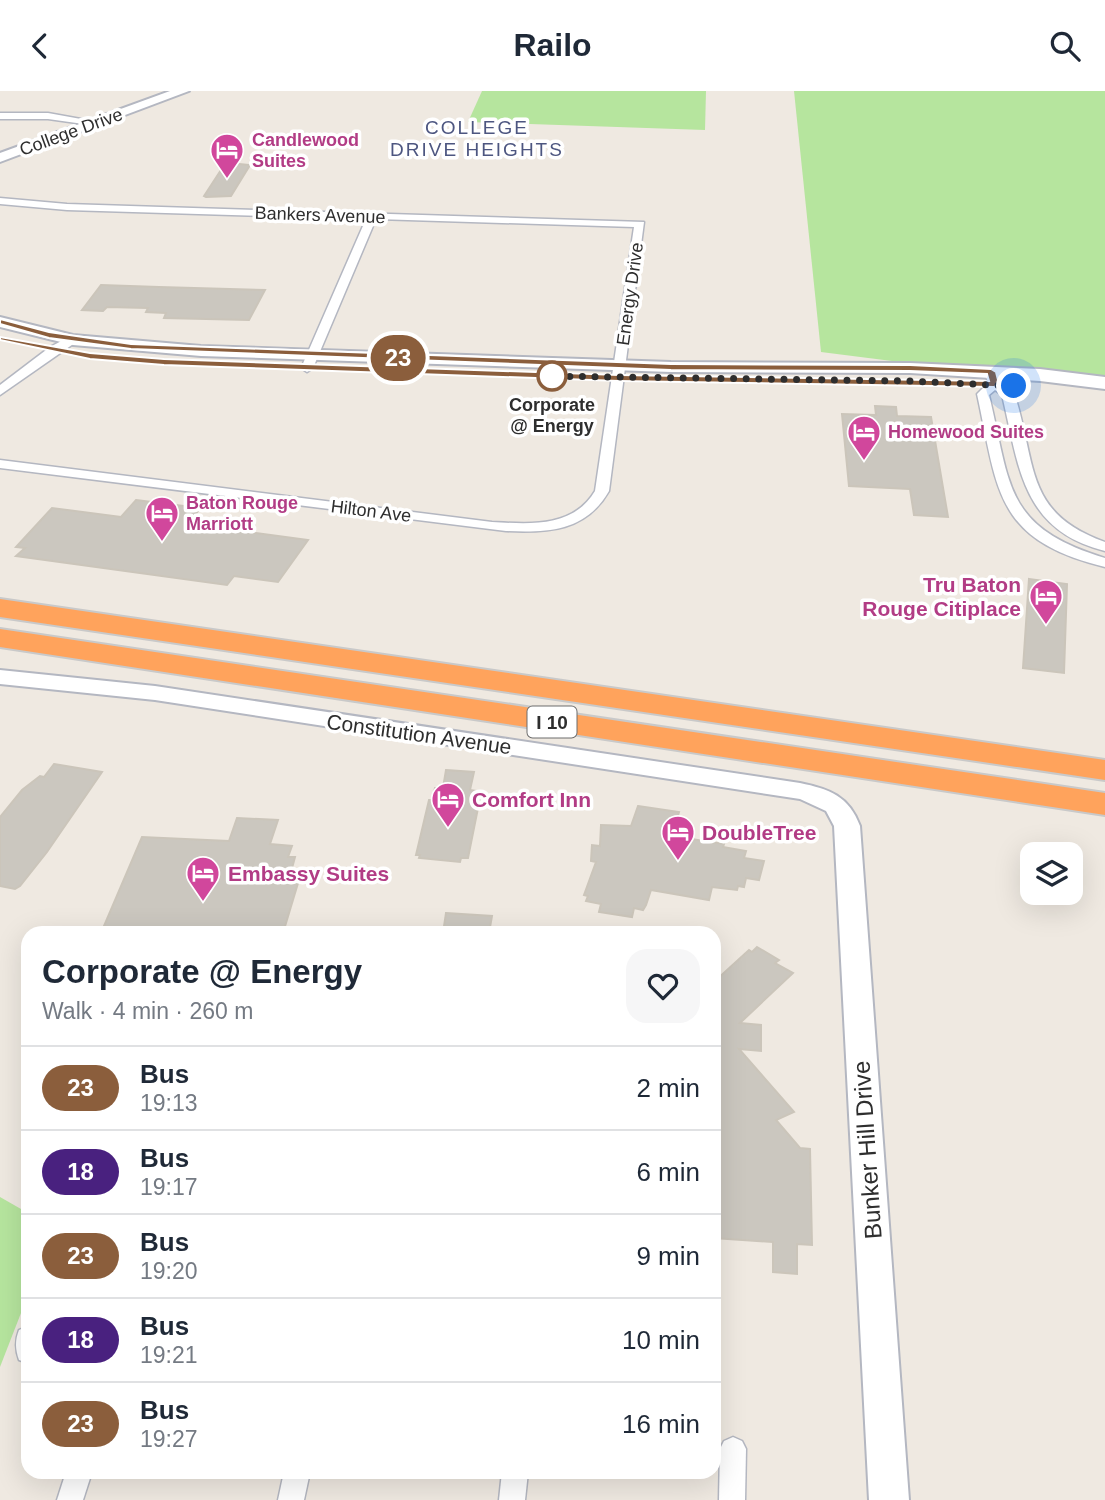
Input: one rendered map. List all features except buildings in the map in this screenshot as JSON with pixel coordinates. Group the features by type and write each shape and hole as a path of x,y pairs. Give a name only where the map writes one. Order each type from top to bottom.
{"highway":[{"path":"0,590 1105,750"},
{"name":"I 10","path":"0,608 1105,770"},
{"name":"I 10","path":"0,638 1105,804"}],"street":[{"name":"College Drive","path":"0,158 182,91"},
{"path":"0,116 48,116 98,123"},
{"name":"Bankers Avenue","path":"0,201 76,207 640,223"},
{"path":"310,361 372,216"},
{"name":"Energy Drive","path":"574,518 598,501 602,491 640,223"},
{"path":"0,322 73,339 131,347 433,372 993,378 1105,383"},
{"path":"0,391 73,339"},
{"path":"0,340 90,356 164,362 464,360 620,372"},
{"path":"90,356 103,349 131,347"},
{"path":"433,372 436,367 464,360"},
{"path":"993,378 1105,396"},
{"path":"993,378 983,394 1012,506 1044,536 1105,563"},
{"path":"993,378 1008,393 1040,505 1066,529 1105,547"},
{"path":"996,450 1024,451"},
{"name":"Hilton Ave","path":"0,464 492,526 537,528 574,518"},
{"path":"1031,526 1054,519"},
{"name":"Constitution Avenue","path":"0,677 155,693 786,789 822,796 835,804"},
{"name":"Bunker Hill Drive","path":"835,804 844,814 848,826 889,1500"},
{"path":"732,1500 733,1449"},
{"path":"70,1500 77,1479"},
{"path":"291,1500 296,1479"},
{"path":"512,1500 514,1479"}],"green space":[{"path":"482,91 706,91 705,130 468,122"},
{"path":"794,91 1105,91 1105,388 821,352"},
{"path":"0,1197 21,1209 21,1313 0,1367"}],"bus line":[{"name":"23","path":"0,322 49,335 131,347 671,367 910,368 991,372 994,384 619,378 164,362 90,356 0,340"}],"place":[{"name":"Candlewood Suites","path":"227,180"},
{"name":"Corporate @ Energy","path":"552,376"},
{"name":"Homewood Suites","path":"864,462"},
{"name":"Baton Rouge Marriott","path":"162,543"},
{"name":"Tru Baton Rouge Citiplace","path":"1046,626"},
{"name":"Comfort Inn","path":"448,829"},
{"name":"DoubleTree","path":"678,862"},
{"name":"Embassy Suites","path":"203,903"}],"district":[{"name":"COLLEGE DRIVE HEIGHTS","path":"477,138"}],"route":[{"path":"552,376 542,376 908,381 1014,386"}]}
